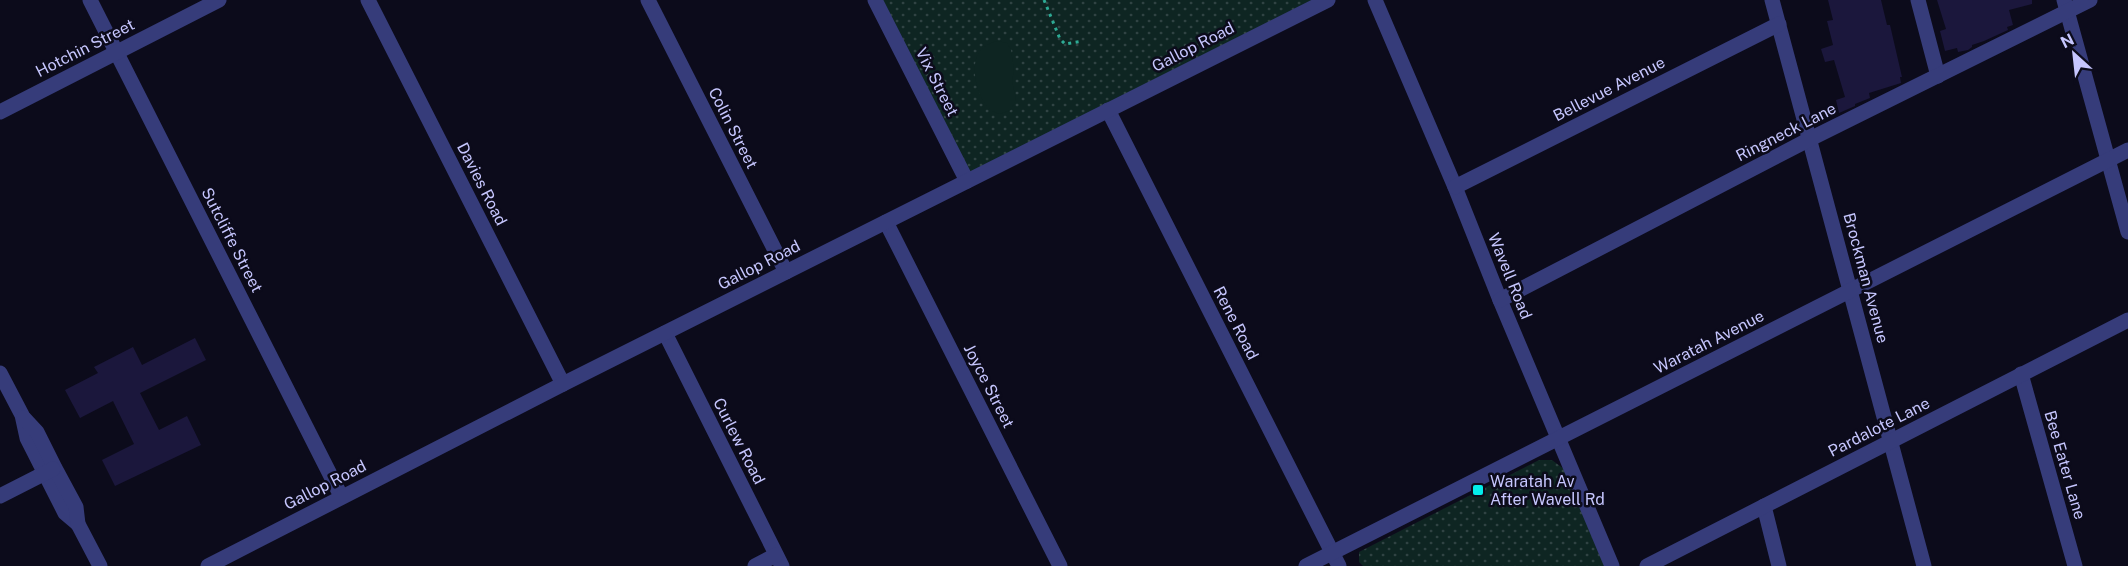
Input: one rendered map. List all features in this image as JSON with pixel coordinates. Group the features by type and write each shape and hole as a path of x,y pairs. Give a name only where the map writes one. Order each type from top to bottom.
{"street":[{"name":"Sutcliffe Street","path":"90,0 341,496"},
{"name":"Hotchin Street","path":"0,112 219,0"},
{"name":"Davies Road","path":"368,0 563,384"},
{"name":"Colin Street","path":"648,0 786,272"},
{"name":"Vix Street","path":"875,0 967,181"},
{"name":"Gallop Road","path":"208,566 341,496 1328,0"},
{"name":"Wavell Road","path":"1375,0 1612,566"},
{"name":"Brockman Avenue","path":"1772,0 1924,566"},
{"path":"1918,0 1938,76"},
{"name":"Ringneck Lane","path":"1500,300 1810,139 1938,76 2066,6 2090,0"},
{"path":"2066,6 2128,232"},
{"name":"Bellevue Avenue","path":"1455,187 1779,24"},
{"name":"Rene Road","path":"1108,110 1336,559"},
{"name":"Waratah Avenue","path":"1306,566 1336,559 1559,439 2128,150"},
{"name":"Joyce Street","path":"886,222 1060,566"},
{"name":"Pardalote Lane","path":"1647,566 2128,320"},
{"name":"Curlew Road","path":"665,333 779,560"},
{"path":"0,373 22,416 37,432 50,470 76,507 78,524 100,566"},
{"name":"Bee Eater Lane","path":"2021,374 2074,566"},
{"path":"0,496 50,470"},
{"path":"1764,506 1779,566"},
{"path":"755,566 779,560"}],"path":[{"path":"1044,0 1060,39 1065,44 1083,41"}],"green space":[{"path":"881,0 1318,0 969,176"},
{"path":"996,41 1007,43 1011,50 1014,70 1012,81 1016,99 1011,110 1000,114 987,106 982,99 975,72 975,63 979,53"},
{"path":"1539,460 1552,460 1564,469 1605,566 1363,566 1359,562 1359,552"}],"building":[{"path":"1828,0 1881,0 1887,25 1890,25 1902,77 1900,77 1901,83 1869,93 1870,98 1839,113 1836,100 1845,97 1834,60 1825,62 1821,49 1833,45 1827,21 1833,20"},
{"path":"1937,0 2032,0 2032,4 2009,10 2013,25 2007,27 2008,30 1972,45 1968,50 1958,52 1957,48 1945,51 1940,31 1946,29"},
{"path":"195,338 206,360 140,393 159,430 187,416 201,445 115,486 102,460 134,444 113,401 80,418 65,390 98,373 94,367 133,347 142,365"}],"place":[{"name":"Waratah Av After Wavell Rd","path":"1478,490"}]}
